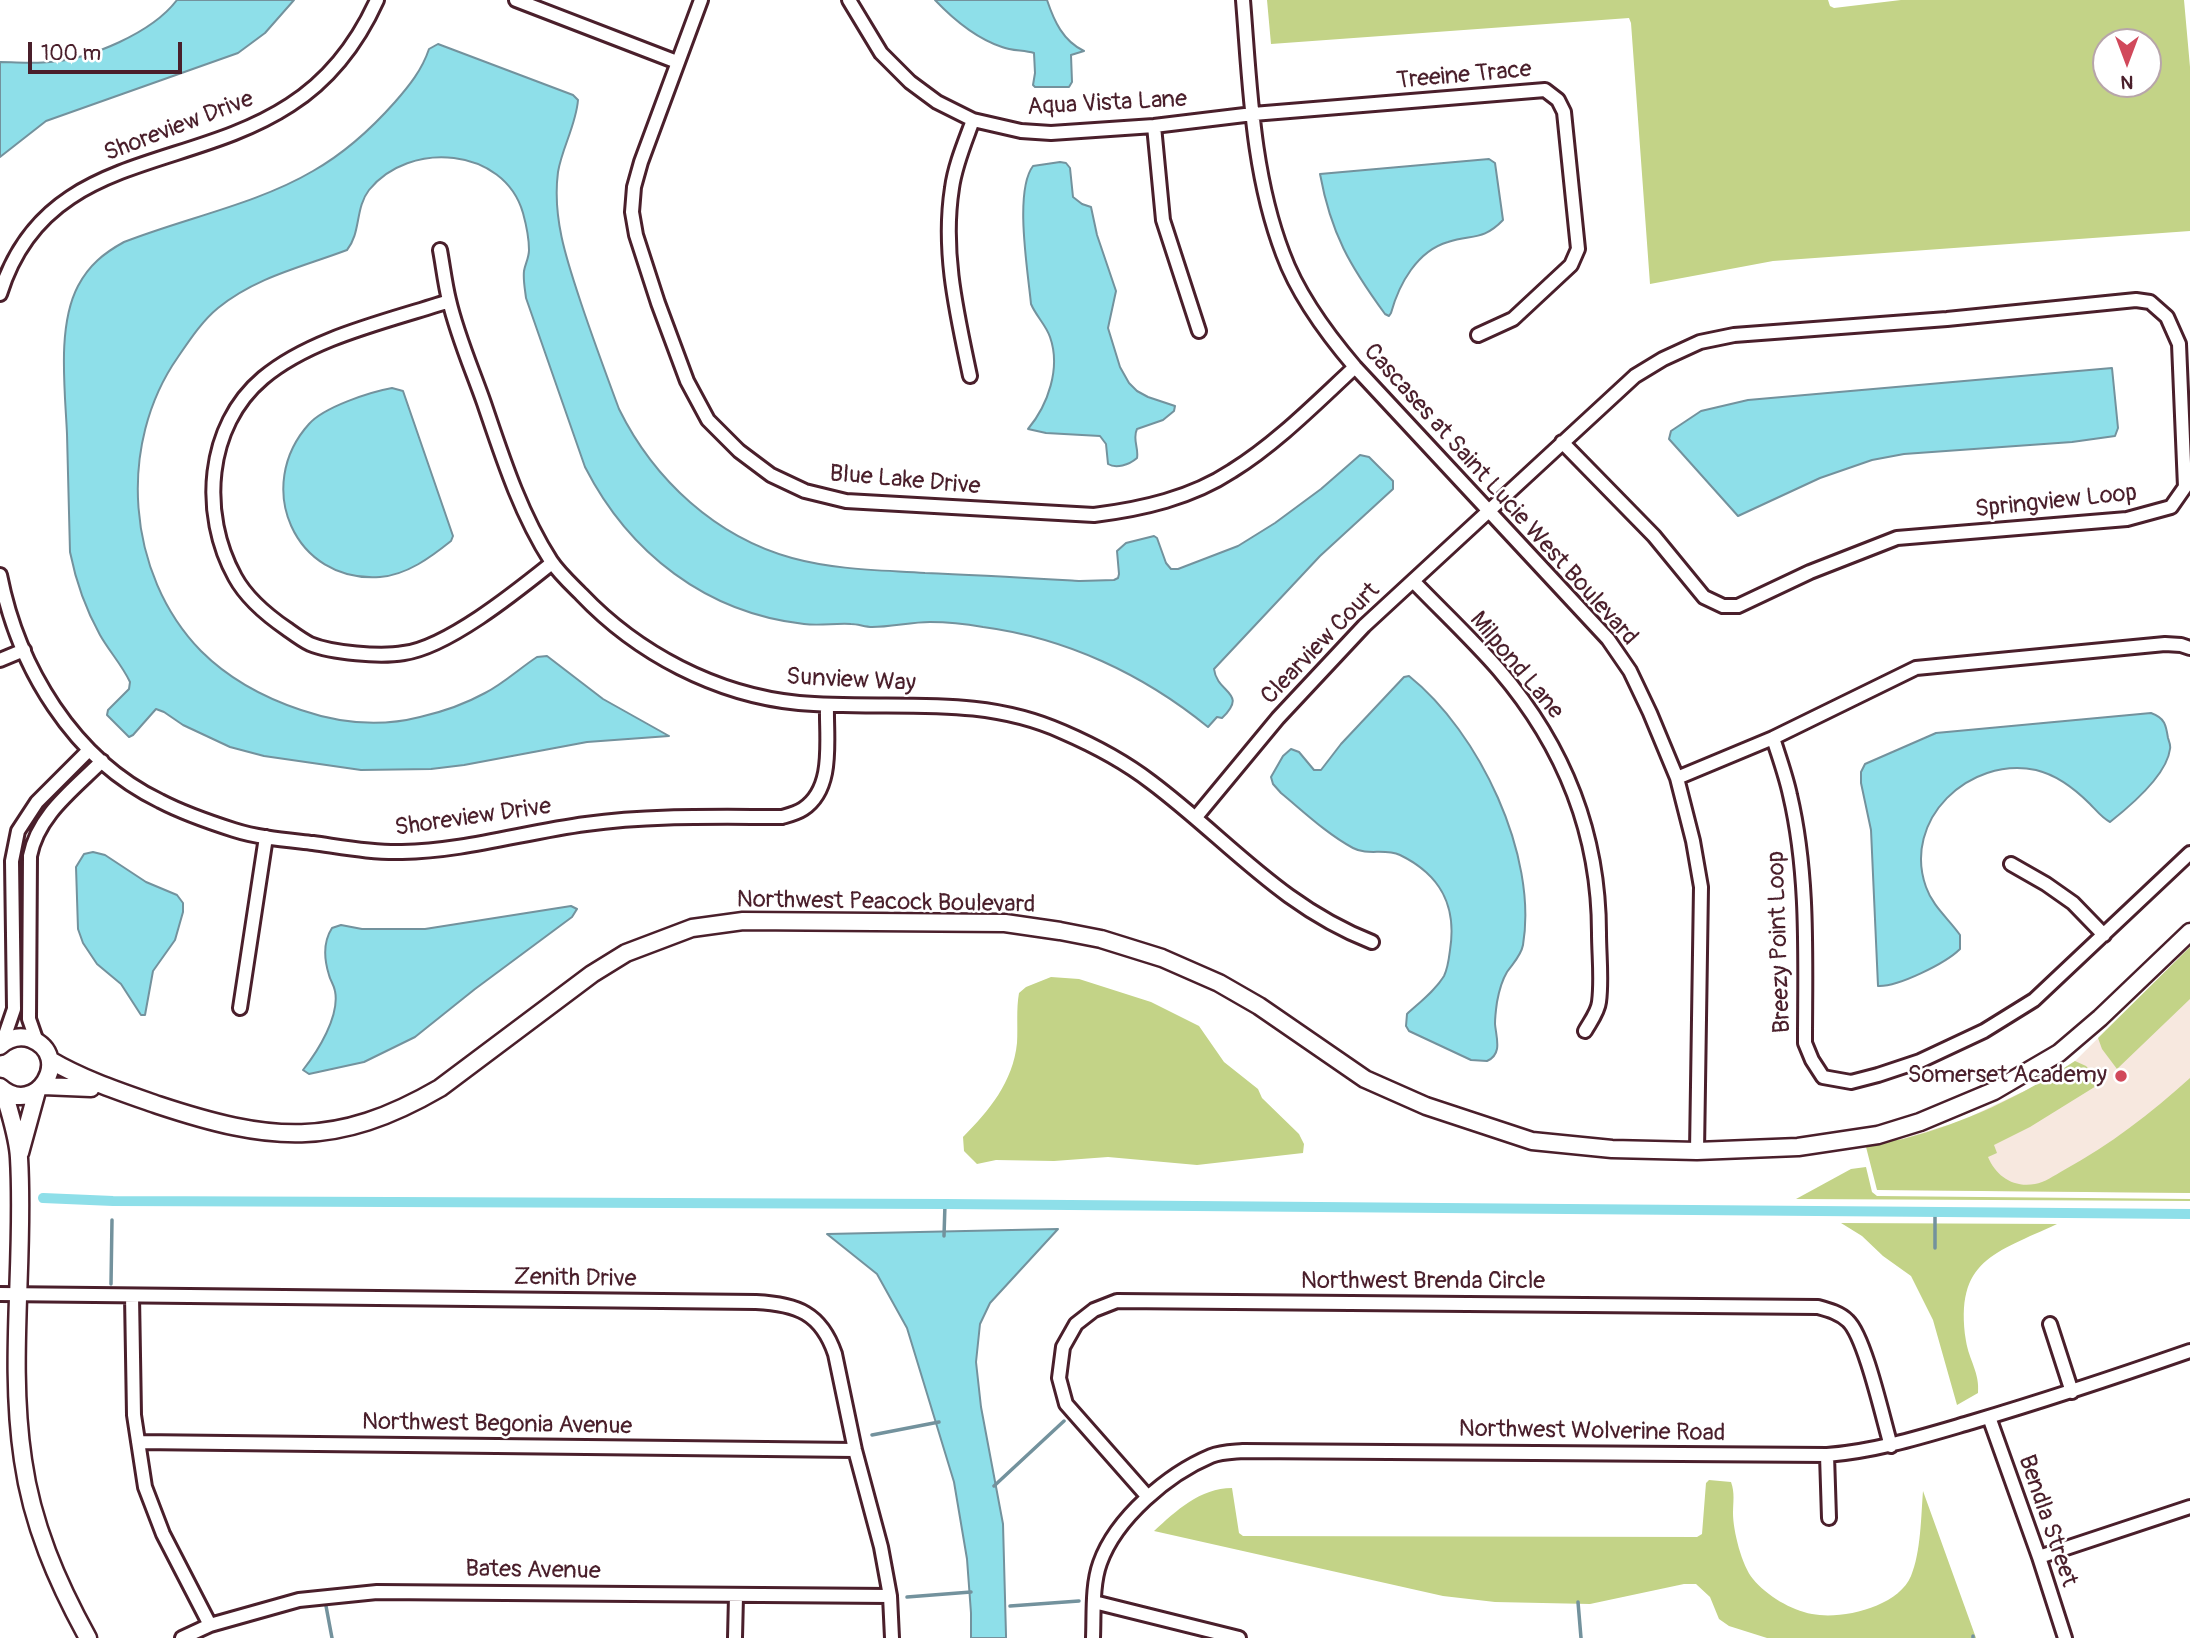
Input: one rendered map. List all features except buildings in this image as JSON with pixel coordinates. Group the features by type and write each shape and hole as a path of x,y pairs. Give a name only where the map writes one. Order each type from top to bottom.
{"street":[{"name":"Shoreview Drive","path":"0,294 8,267 27,239 47,215 70,195 96,181 244,129 290,105 321,81 347,51 364,27 377,0"},
{"path":"516,0 677,62"},
{"name":"Blue Lake Drive","path":"701,0 634,187 632,212 636,235 658,303 687,381 708,420 739,451 771,475 804,491 846,501 1094,515 1132,510 1202,487 1232,471 1287,430 1355,367"},
{"name":"Aqua Vista Lane","path":"849,0 881,52 901,72 937,102 972,120 1021,131 1051,133 1154,126 1253,114"},
{"name":"Cascases at Saint Lucie West Boulevard","path":"1243,0 1253,114 1268,209 1284,256 1312,309 1333,341 1355,367 1608,639 1630,671 1677,778 1701,887 1698,1151"},
{"name":"Treeine Trace","path":"1253,114 1545,90 1558,100 1564,112 1578,249 1571,265 1513,319 1478,335"},
{"path":"970,376 955,307 948,222 952,185 972,120"},
{"path":"1154,126 1163,220 1199,331"},
{"name":"Sunview Way","path":"440,250 449,301 505,463 528,520 552,563 603,617 642,646 687,671 730,688 783,701 827,705 970,707 1019,716 1061,731 1104,752 1149,780 1289,897 1340,930 1372,942"},
{"name":"Springview Loop","path":"1489,511 1562,442 1635,376 1700,342 1734,335 1947,319 2136,300 2150,302 2167,317 2179,344 2185,487 2171,507 2127,519 1897,538 1810,572 1738,606 1723,606 1704,597 1654,536 1562,442"},
{"path":"449,301 296,355 263,379 237,405 219,444 213,488 219,536 235,578 266,614 310,644 360,654 405,653 440,642 552,563"},
{"name":"Clearview Court","path":"1196,817 1278,718 1364,626 1489,511"},
{"name":"Shoreview Drive","path":"0,575 7,610 40,685 59,715 89,750 127,781 159,801 236,830 267,837 355,849 403,852 636,819 782,817 802,810 819,795 826,770 827,705"},
{"name":"Milpond Lane","path":"1414,582 1499,670 1536,718 1570,781 1582,815 1594,869 1599,909 1599,1004 1585,1031"},
{"path":"1677,778 1773,738 1916,668 2165,644 2190,648"},
{"path":"0,660 24,650"},
{"name":"Breezy Point Loop","path":"1773,738 1790,795 1801,861 1804,899 1805,1042 1823,1077 1851,1082 1878,1075 1920,1061 1984,1031 2034,1000 2190,853"},
{"path":"1,1045 14,1009 12,861 18,831 37,802 89,750"},
{"path":"37,1042 29,1019 30,856 33,841 40,825 51,811 102,761"},
{"path":"240,1008 267,837"},
{"path":"2011,864 2073,903 2104,935"},
{"name":"Northwest Peacock Boulevard","path":"50,1060 79,1077 209,1122 278,1135 316,1133 385,1117 416,1102 592,974 626,953 692,928 743,921 1005,923 1091,937 1163,958 1219,983 1259,1006 1366,1079 1426,1106 1532,1141 1574,1146 1698,1151 1798,1147 1878,1135 1958,1108 1994,1091 2059,1053 2100,1018 2190,932"},
{"path":"13,937 29,937"},
{"path":"1,1045 18,1037 27,1038 37,1042 50,1060 50,1071 40,1089 19,1156"},
{"name":"Northwest Peacock Boulevard","path":"2,1089 21,1096 40,1089 74,1086 118,1091"},
{"path":"2,1089 19,1156 18,1407 23,1461 48,1557 65,1597 88,1638"},
{"name":"Zenith Drive","path":"0,1294 756,1302 789,1305 810,1316 831,1341 855,1450 881,1547 890,1597 892,1638"},
{"path":"132,1296 132,1388 145,1487 163,1534 210,1625"},
{"name":"Northwest Brenda Circle","path":"1148,1497 1066,1404 1059,1378 1063,1346 1076,1324 1094,1310 1116,1301 1818,1307 1835,1312 1849,1321 1860,1338 1891,1446"},
{"path":"2050,1324 2072,1392"},
{"name":"Northwest Wolverine Road","path":"1093,1638 1099,1565 1110,1539 1148,1497 1189,1468 1214,1455 1243,1451 1827,1455 1858,1453 1891,1446 2072,1392 2190,1351"},
{"name":"Bendla Street","path":"1989,1417 2065,1638"},
{"name":"Northwest Begonia Avenue","path":"138,1442 855,1450"},
{"path":"1827,1455 1829,1518"},
{"path":"2039,1557 2190,1507"},
{"name":"Bates Avenue","path":"182,1638 210,1625 299,1600 377,1592 890,1597"},
{"path":"735,1638 736,1596"},
{"path":"1094,1602 1239,1638"}],"shaded area":[{"name":"Somerset Academy","path":"2190,947 2190,1193 1877,1190 1875,1140 1898,1140 1961,1121 2041,1083 2075,1061"}],"green space":[{"path":"1267,0 1828,0 1834,8 1901,0 2184,0 2190,67 2190,231 1773,261 1650,284 1629,18 1271,44"},
{"path":"2190,947 2190,999 2117,1069 2102,1049 2098,1038"},
{"path":"1051,977 1079,979 1151,1002 1199,1026 1224,1062 1258,1089 1262,1098 1299,1134 1304,1144 1303,1153 1197,1165 1108,1157 1054,1161 996,1160 977,1164 964,1151 963,1137 998,1095 1011,1070 1017,1043 1019,993 1026,987"},
{"path":"2075,1061 2086,1066 2101,1083 2030,1127 1994,1145 1997,1153 1988,1157 1996,1170 2006,1179 2020,1184 2035,1184 2046,1180 2114,1139 2190,1078 2190,1193 1877,1190 1865,1143 1903,1139 1970,1117 2034,1086"},
{"path":"1866,1167 1872,1192 1877,1196 2190,1201 1796,1199 1851,1169"},
{"path":"1841,1223 2057,1224 1998,1252 1973,1276 1966,1293 1964,1314 1967,1348 1977,1379 1978,1393 1957,1405 1933,1320 1911,1276 1883,1256 1862,1236"},
{"path":"1709,1480 1731,1482 1736,1538 1745,1566 1753,1579 1765,1591 1788,1606 1824,1615 1868,1609 1894,1596 1904,1587 1911,1576 1917,1556 1923,1491 1976,1638 1767,1638 1729,1626 1719,1619 1710,1597 1696,1584 1684,1584 1590,1604 1495,1602 1443,1596 1154,1531 1199,1496 1232,1488 1239,1533 1243,1536 1697,1537 1702,1534 1706,1483"}],"water":[{"path":"177,0 294,0 265,33 238,53 46,121 0,157 0,62 50,62 101,50 152,23"},
{"path":"935,0 1047,0 1060,30 1070,42 1084,51 1071,55 1072,82 1069,87 1035,87 1034,53 1006,48 983,39 957,21"},
{"path":"438,44 573,95 578,100 558,172 559,223 576,287 619,409 633,435 669,482 713,520 738,536 792,558 858,569 1080,581 1114,580 1119,574 1117,551 1126,543 1154,536 1166,563 1171,569 1178,569 1238,546 1275,523 1321,489 1360,455 1369,457 1393,481 1393,489 1320,556 1214,669 1216,677 1229,693 1233,703 1222,718 1217,717 1208,727 1157,691 1102,661 1014,632 950,623 923,622 872,627 804,624 768,618 735,607 674,574 648,552 603,498 585,467 526,298 524,274 529,253 528,236 523,213 513,191 497,175 476,164 454,158 430,158 407,163 386,174 369,190 347,250 280,274 233,297 196,331 178,357 158,391 145,429 139,468 138,508 145,547 157,585 176,620 212,661 261,693 315,714 345,721 375,723 428,715 477,697 537,657 547,656 603,699 669,736 587,742 431,769 361,770 264,756 230,747 156,709 129,737 107,715 108,710 129,689 130,682 90,615 70,552 64,358 67,320 78,286 98,260 124,242 268,193 335,157 386,112 415,77 429,49"},
{"path":"1489,159 1495,163 1503,220 1483,234 1448,242 1427,253 1404,280 1389,316 1385,314 1352,264 1336,232 1320,174"},
{"path":"1066,163 1070,168 1073,197 1091,207 1097,235 1116,291 1108,328 1120,367 1137,391 1175,406 1174,411 1163,420 1137,429 1137,458 1122,466 1108,464 1106,444 1100,436 1046,433 1028,429 1047,398 1054,361 1048,333 1031,304 1024,232 1024,194 1033,166"},
{"path":"2112,368 2118,428 2115,436 2072,442 1904,454 1872,460 1820,478 1738,516 1669,439 1671,431 1701,411 1748,400"},
{"path":"392,388 403,391 453,536 451,541 427,559 400,573 380,577 350,575 325,564 305,548 291,526 284,501 284,475 292,449 316,418 348,401"},
{"path":"1409,676 1435,700 1480,762 1512,835 1521,873 1525,910 1523,945 1500,987 1495,1019 1497,1050 1487,1061 1471,1060 1409,1031 1406,1026 1407,1014 1436,987 1444,976 1448,963 1451,919 1448,906 1436,882 1400,855 1359,850 1343,842 1281,793 1271,777 1283,756 1291,749 1299,752 1314,770 1321,770 1341,744 1404,677"},
{"path":"2151,713 2159,717 2165,726 2170,746 2167,759 2146,790 2110,822 2065,783 2036,770 2011,768 1987,773 1965,783 1947,798 1933,817 1924,838 1921,862 1929,894 1960,935 1960,949 1921,973 1897,983 1878,986 1871,830 1861,783 1861,772 1865,764 1936,733"},
{"path":"93,852 105,855 146,882 177,895 183,903 175,940 153,971 145,1015 141,1015 121,984 97,964 83,943 78,929 76,867 84,854"},
{"path":"571,906 577,909 572,917 415,1037 364,1062 309,1074 303,1070 321,1043 334,1011 335,991 325,957 327,939 332,928 341,925 362,929 425,929"},
{"path":"1058,1229 990,1303 980,1324 976,1362 981,1407 1003,1524 1006,1638 971,1638 967,1559 954,1482 907,1328 877,1274 827,1234"}],"waterway":[{"path":"43,1198 113,1201 945,1204 2190,1214"},
{"path":"944,1236 945,1204"},
{"path":"1935,1210 1935,1248"},
{"path":"111,1284 112,1220"},
{"path":"994,1486 1064,1421"},
{"path":"872,1435 939,1422"},
{"path":"907,1597 971,1592"},
{"path":"1010,1606 1079,1601"},
{"path":"1578,1602 1581,1638"},
{"path":"326,1606 332,1638"}],"place":[{"name":"Somerset Academy","path":"2121,1076"}]}
